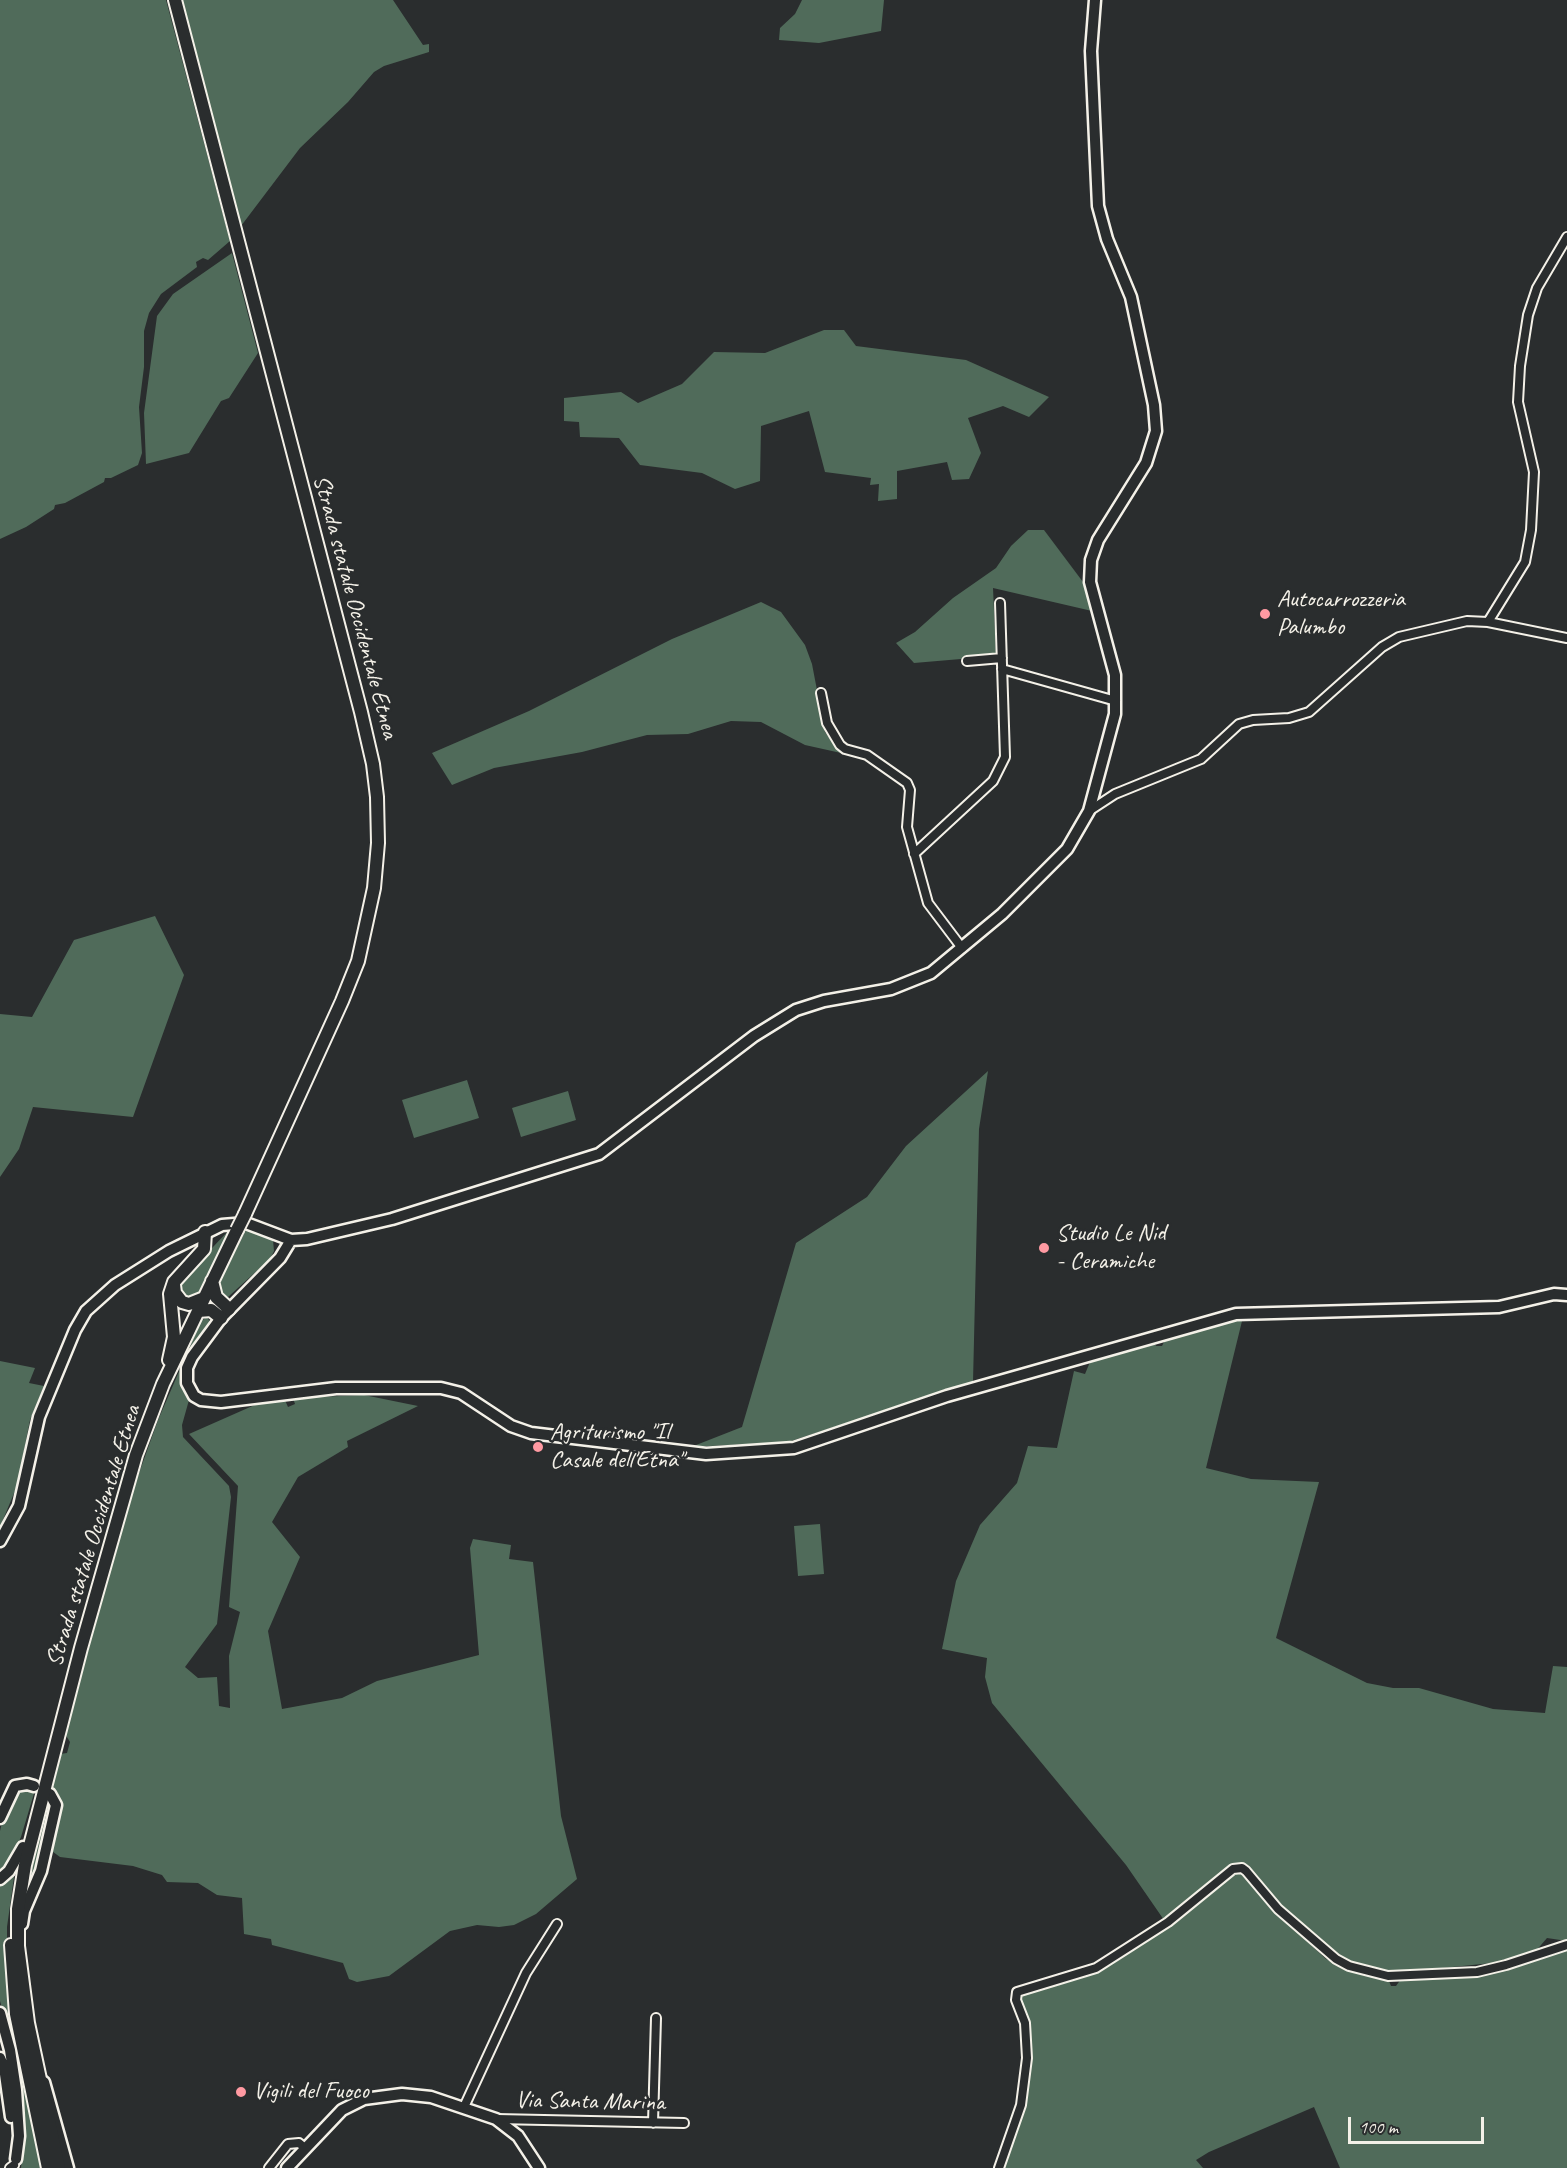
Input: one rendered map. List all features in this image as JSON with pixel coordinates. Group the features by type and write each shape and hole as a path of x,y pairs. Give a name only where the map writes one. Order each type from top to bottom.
{"main road":[{"name":"Strada statale Occidentale Etnea","path":"42,1792 123,1498 150,1416 342,1001 358,961 374,888 377,797 373,764 175,0"},
{"path":"164,1384 174,1337 170,1294 174,1282 204,1249 205,1232"},
{"path":"212,1281 216,1297 225,1314"},
{"path":"174,1282 175,1293 182,1302 189,1304 204,1298"},
{"path":"198,1311 211,1310 225,1314"},
{"path":"42,1792 23,1847 12,1913 12,1985 48,2168"},
{"path":"42,1792 25,1865 17,1920 18,1946 28,2022 59,2168"}],"street":[{"path":"0,1541 19,1506 39,1417 80,1320 95,1301 115,1285 205,1232 222,1225 246,1222 291,1240 307,1239 392,1219 599,1154 754,1036 796,1010 824,1001 891,989 917,981 937,969 1053,864 1078,832 1089,811 1112,729 1116,701 1113,666 1089,570 1098,540 1151,453 1156,419 1131,297 1107,239 1098,206 1090,51 1095,0"},
{"path":"1488,622 1525,562 1532,530 1534,472 1518,402 1520,366 1528,315 1537,288 1567,237"},
{"path":"914,854 997,775 1005,747 1000,603"},
{"path":"1089,811 1115,794 1201,759 1239,724 1253,720 1289,718 1309,712 1382,647 1399,637 1453,622 1488,622 1567,638"},
{"path":"967,661 1002,658"},
{"path":"1002,669 1116,701"},
{"path":"821,693 827,723 840,745 845,749 867,754 907,783 910,790 907,827 928,903 962,948"},
{"path":"291,1240 280,1258 204,1339 187,1368 189,1389 201,1400 221,1402 336,1388 441,1388 461,1393 511,1426 531,1433 705,1454 794,1448 947,1396 1236,1314 1499,1307 1554,1294 1567,1295"},
{"path":"0,1818 15,1786 27,1784 42,1792"},
{"path":"0,1879 9,1871 23,1847"},
{"path":"999,2168 1021,2105 1028,2058 1025,2023 1016,2000 1017,1992 1096,1968 1168,1922 1233,1869 1242,1868 1246,1871 1278,1910 1336,1959 1350,1966 1388,1976 1477,1972 1567,1945"},
{"path":"464,2107 526,1973 556,1924"},
{"path":"0,2013 10,2050 16,2090 19,2136 13,2165"},
{"path":"653,2123 656,2018"},
{"path":"0,2055 11,2115 13,2165"},
{"path":"36,2060 52,2102 68,2168"},
{"path":"0,2088 11,2115"},
{"path":"287,2168 331,2120 364,2099 388,2095 414,2095 464,2107 496,2119 518,2136 539,2168"},
{"name":"Via Santa Marina","path":"496,2119 684,2123"},
{"path":"269,2168 288,2144 299,2143 305,2148"}],"green space":[{"path":"0,0 166,0 230,241 208,260 203,258 196,262 197,267 161,294 149,313 144,331 144,367 139,407 142,453 138,465 111,478 105,478 104,482 65,503 55,505 54,509 26,527 0,539"},
{"path":"182,0 393,0 423,45 429,44 429,52 384,66 374,72 348,102 300,148 241,226"},
{"path":"802,0 884,0 881,31 819,43 779,40 780,28 795,14"},
{"path":"232,253 258,353 229,398 221,401 189,453 146,464 144,413 157,316 173,294"},
{"path":"824,330 844,330 856,346 966,360 1049,397 1029,417 1003,406 968,418 981,453 969,479 952,480 947,462 897,471 897,499 878,501 879,484 870,485 871,478 825,472 809,411 761,426 760,481 735,489 702,473 640,465 619,438 580,437 579,422 564,421 564,398 621,392 638,403 682,384 714,352 765,353"},
{"path":"1028,530 1044,530 1086,586 1092,611 993,588 996,656 914,663 896,643 915,632 953,598 996,568 1011,546"},
{"path":"761,602 781,612 805,645 812,664 825,732 841,753 805,745 761,722 731,721 688,734 647,735 582,752 494,768 452,785 432,753 529,711 672,639"},
{"path":"155,916 184,975 133,1117 33,1107 19,1149 0,1177 0,1014 32,1017 74,940"},
{"path":"988,1071 979,1129 973,1382 788,1442 691,1447 742,1427 796,1243 867,1197 906,1146"},
{"path":"467,1080 479,1118 414,1138 402,1100"},
{"path":"568,1091 576,1120 521,1137 512,1108"},
{"path":"247,1228 269,1236 273,1240 274,1251 270,1259 228,1297 223,1295 219,1283"},
{"path":"230,1229 200,1291 190,1299 180,1296 179,1283"},
{"path":"207,1317 211,1323 191,1351 182,1372 182,1389 189,1400 182,1425 183,1437 229,1486 231,1497 217,1624 185,1667 198,1678 217,1677 219,1706 230,1708 229,1656 240,1612 229,1607 238,1486 189,1434 266,1400 284,1398 288,1407 295,1404 293,1398 364,1395 418,1406 347,1441 348,1447 298,1477 272,1522 300,1557 268,1631 282,1709 342,1698 377,1681 479,1655 470,1548 473,1539 511,1545 509,1559 533,1562 561,1816 577,1879 536,1914 514,1925 499,1927 477,1925 450,1931 389,1976 357,1982 349,1979 343,1963 272,1945 271,1939 244,1934 242,1898 217,1895 198,1883 167,1882 162,1875 133,1866 60,1857 49,1849 61,1804 60,1798 50,1789 60,1754 67,1753 70,1742 65,1734 129,1501 158,1420 201,1321"},
{"path":"1243,1317 1206,1468 1251,1479 1319,1482 1276,1638 1367,1683 1393,1688 1419,1688 1493,1709 1545,1713 1553,1666 1567,1667 1567,1941 1547,1938 1535,1952 1502,1962 1393,1973 1351,1963 1334,1953 1279,1907 1242,1863 1234,1863 1164,1920 1126,1865 992,1703 985,1677 987,1658 942,1649 956,1581 980,1525 1017,1483 1028,1446 1057,1448 1074,1371 1085,1374 1090,1362 1154,1342 1156,1346 1162,1346 1165,1340"},
{"path":"0,1361 35,1368 29,1383 44,1386 30,1420 17,1486 0,1527"},
{"path":"820,1524 824,1574 798,1576 794,1526"},
{"path":"20,1787 35,1790 21,1837 10,1862 0,1876 0,1831 3,1818"},
{"path":"48,1796 52,1803 40,1858 25,1900 30,1858"},
{"path":"15,1870 7,1927 7,1996 42,2168 21,2168 23,2144 15,2053 0,2001 0,1884"},
{"path":"1233,1873 1243,1873 1280,1916 1326,1959 1357,1973 1389,1981 1391,1986 1396,1986 1401,1979 1432,1978 1505,1969 1567,1947 1567,2168 1340,2168 1314,2107 1209,2152 1196,2160 1203,2168 1002,2168 1024,2106 1027,2085 1019,1995 1098,1971"}],"place":[{"name":"Autocarrozzeria Palumbo","path":"1265,614"},
{"name":"Studio Le Nid - Ceramiche","path":"1044,1248"},
{"name":"Agriturismo \"Il Casale dell'Etna\"","path":"538,1447"},
{"name":"Vigili del Fuoco","path":"241,2092"}]}
